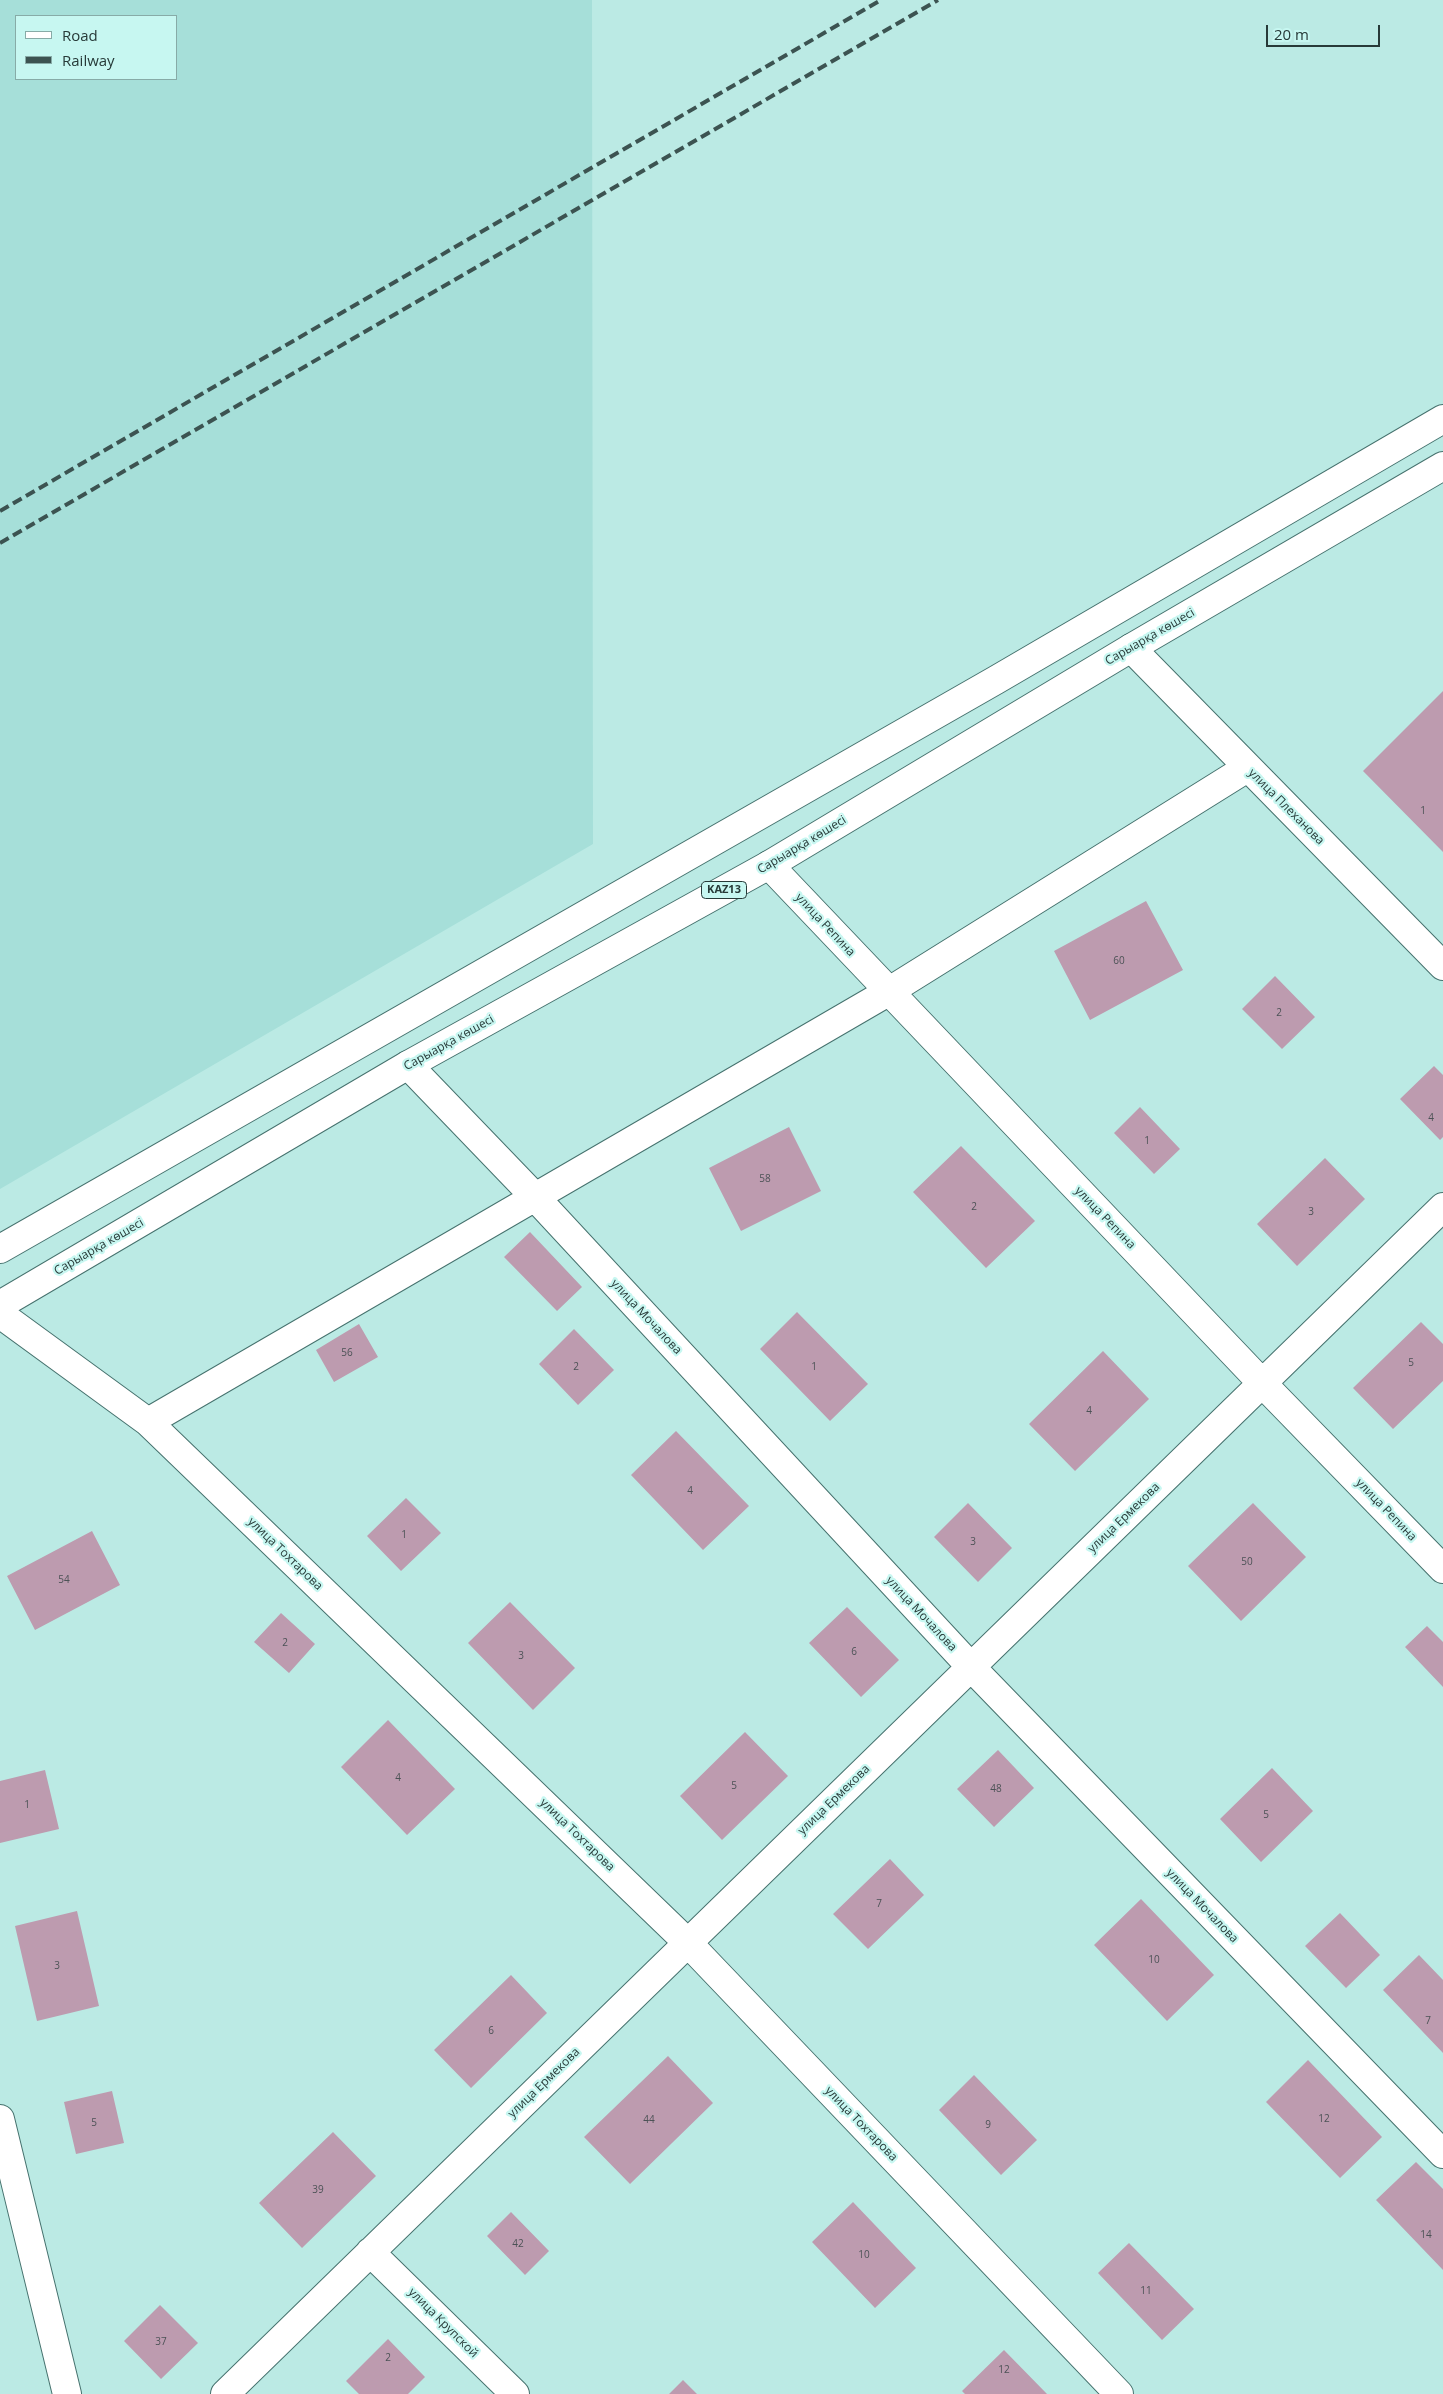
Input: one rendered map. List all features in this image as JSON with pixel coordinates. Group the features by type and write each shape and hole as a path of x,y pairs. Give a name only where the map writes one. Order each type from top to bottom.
{"street":[{"path":"0,1249 996,680 1443,419"},
{"name":"Сарыарқа көшесі","path":"0,1305 408,1065 769,865 1131,648 1443,466"},
{"name":"улица Плеханова","path":"1131,648 1443,966"},
{"path":"148,1422 888,992 1247,768"},
{"name":"улица Репина","path":"769,865 1262,1383 1443,1569"},
{"name":"улица Мочалова","path":"408,1065 535,1198 971,1667 1443,2154"},
{"name":"улица Ермекова","path":"225,2394 1443,1207"},
{"name":"улица Тохтарова","path":"0,1314 148,1422 688,1943 1119,2394"},
{"path":"0,2119 67,2394"},
{"name":"улица Крупской","path":"370,2252 515,2394"}],"shaded area":[{"path":"0,0 592,0 593,844 0,1189"}],"building":[{"path":"1443,691 1443,852 1363,771"},
{"path":"1146,901 1183,970 1090,1020 1054,951"},
{"path":"1275,976 1315,1017 1282,1049 1242,1009"},
{"path":"1434,1066 1443,1075 1443,1137 1440,1140 1400,1099"},
{"path":"1140,1107 1180,1149 1154,1174 1114,1133"},
{"path":"789,1127 821,1191 741,1231 709,1168"},
{"path":"961,1146 1035,1221 986,1268 913,1192"},
{"path":"1325,1158 1365,1199 1297,1266 1257,1224"},
{"path":"530,1232 582,1287 557,1311 504,1257"},
{"path":"797,1312 868,1384 830,1421 760,1349"},
{"path":"1421,1322 1443,1344 1443,1381 1393,1429 1353,1388"},
{"path":"359,1324 378,1357 334,1382 316,1350"},
{"path":"574,1329 614,1370 578,1405 539,1364"},
{"path":"1103,1351 1149,1399 1075,1471 1029,1424"},
{"path":"676,1431 749,1506 703,1550 631,1475"},
{"path":"406,1498 441,1533 401,1571 367,1536"},
{"path":"968,1503 1012,1548 978,1582 934,1537"},
{"path":"1253,1503 1306,1557 1241,1621 1188,1566"},
{"path":"92,1531 120,1585 35,1630 7,1576"},
{"path":"510,1602 575,1668 533,1710 468,1643"},
{"path":"847,1607 899,1660 861,1697 809,1643"},
{"path":"281,1613 315,1644 289,1673 254,1642"},
{"path":"1427,1626 1443,1642 1443,1687 1405,1647"},
{"path":"388,1720 455,1789 407,1835 341,1767"},
{"path":"745,1732 788,1776 722,1840 680,1796"},
{"path":"998,1750 1034,1788 994,1827 957,1789"},
{"path":"1272,1768 1313,1811 1261,1862 1220,1819"},
{"path":"45,1770 59,1829 0,1843 0,1781"},
{"path":"890,1859 924,1895 868,1949 833,1914"},
{"path":"1141,1899 1214,1975 1167,2021 1094,1945"},
{"path":"77,1911 99,2006 37,2021 15,1926"},
{"path":"1340,1913 1380,1955 1346,1988 1305,1946"},
{"path":"1419,1955 1443,1980 1443,2053 1383,1990"},
{"path":"511,1975 547,2013 471,2088 434,2050"},
{"path":"668,2056 713,2103 630,2184 584,2137"},
{"path":"1308,2060 1382,2137 1340,2178 1266,2102"},
{"path":"974,2075 1037,2140 1001,2175 939,2110"},
{"path":"112,2091 124,2143 76,2154 64,2102"},
{"path":"333,2132 376,2176 302,2248 259,2203"},
{"path":"1416,2162 1443,2189 1443,2270 1376,2200"},
{"path":"853,2202 916,2268 875,2308 812,2242"},
{"path":"511,2212 549,2251 525,2275 487,2236"},
{"path":"1129,2243 1194,2309 1162,2340 1098,2273"},
{"path":"160,2305 198,2343 161,2379 124,2341"},
{"path":"388,2339 425,2377 408,2394 359,2394 346,2381"},
{"path":"1004,2350 1047,2394 965,2394 962,2391"},
{"path":"683,2380 697,2394 669,2394"}],"railway":[{"path":"0,511 881,0"},
{"path":"0,543 938,0"}]}
